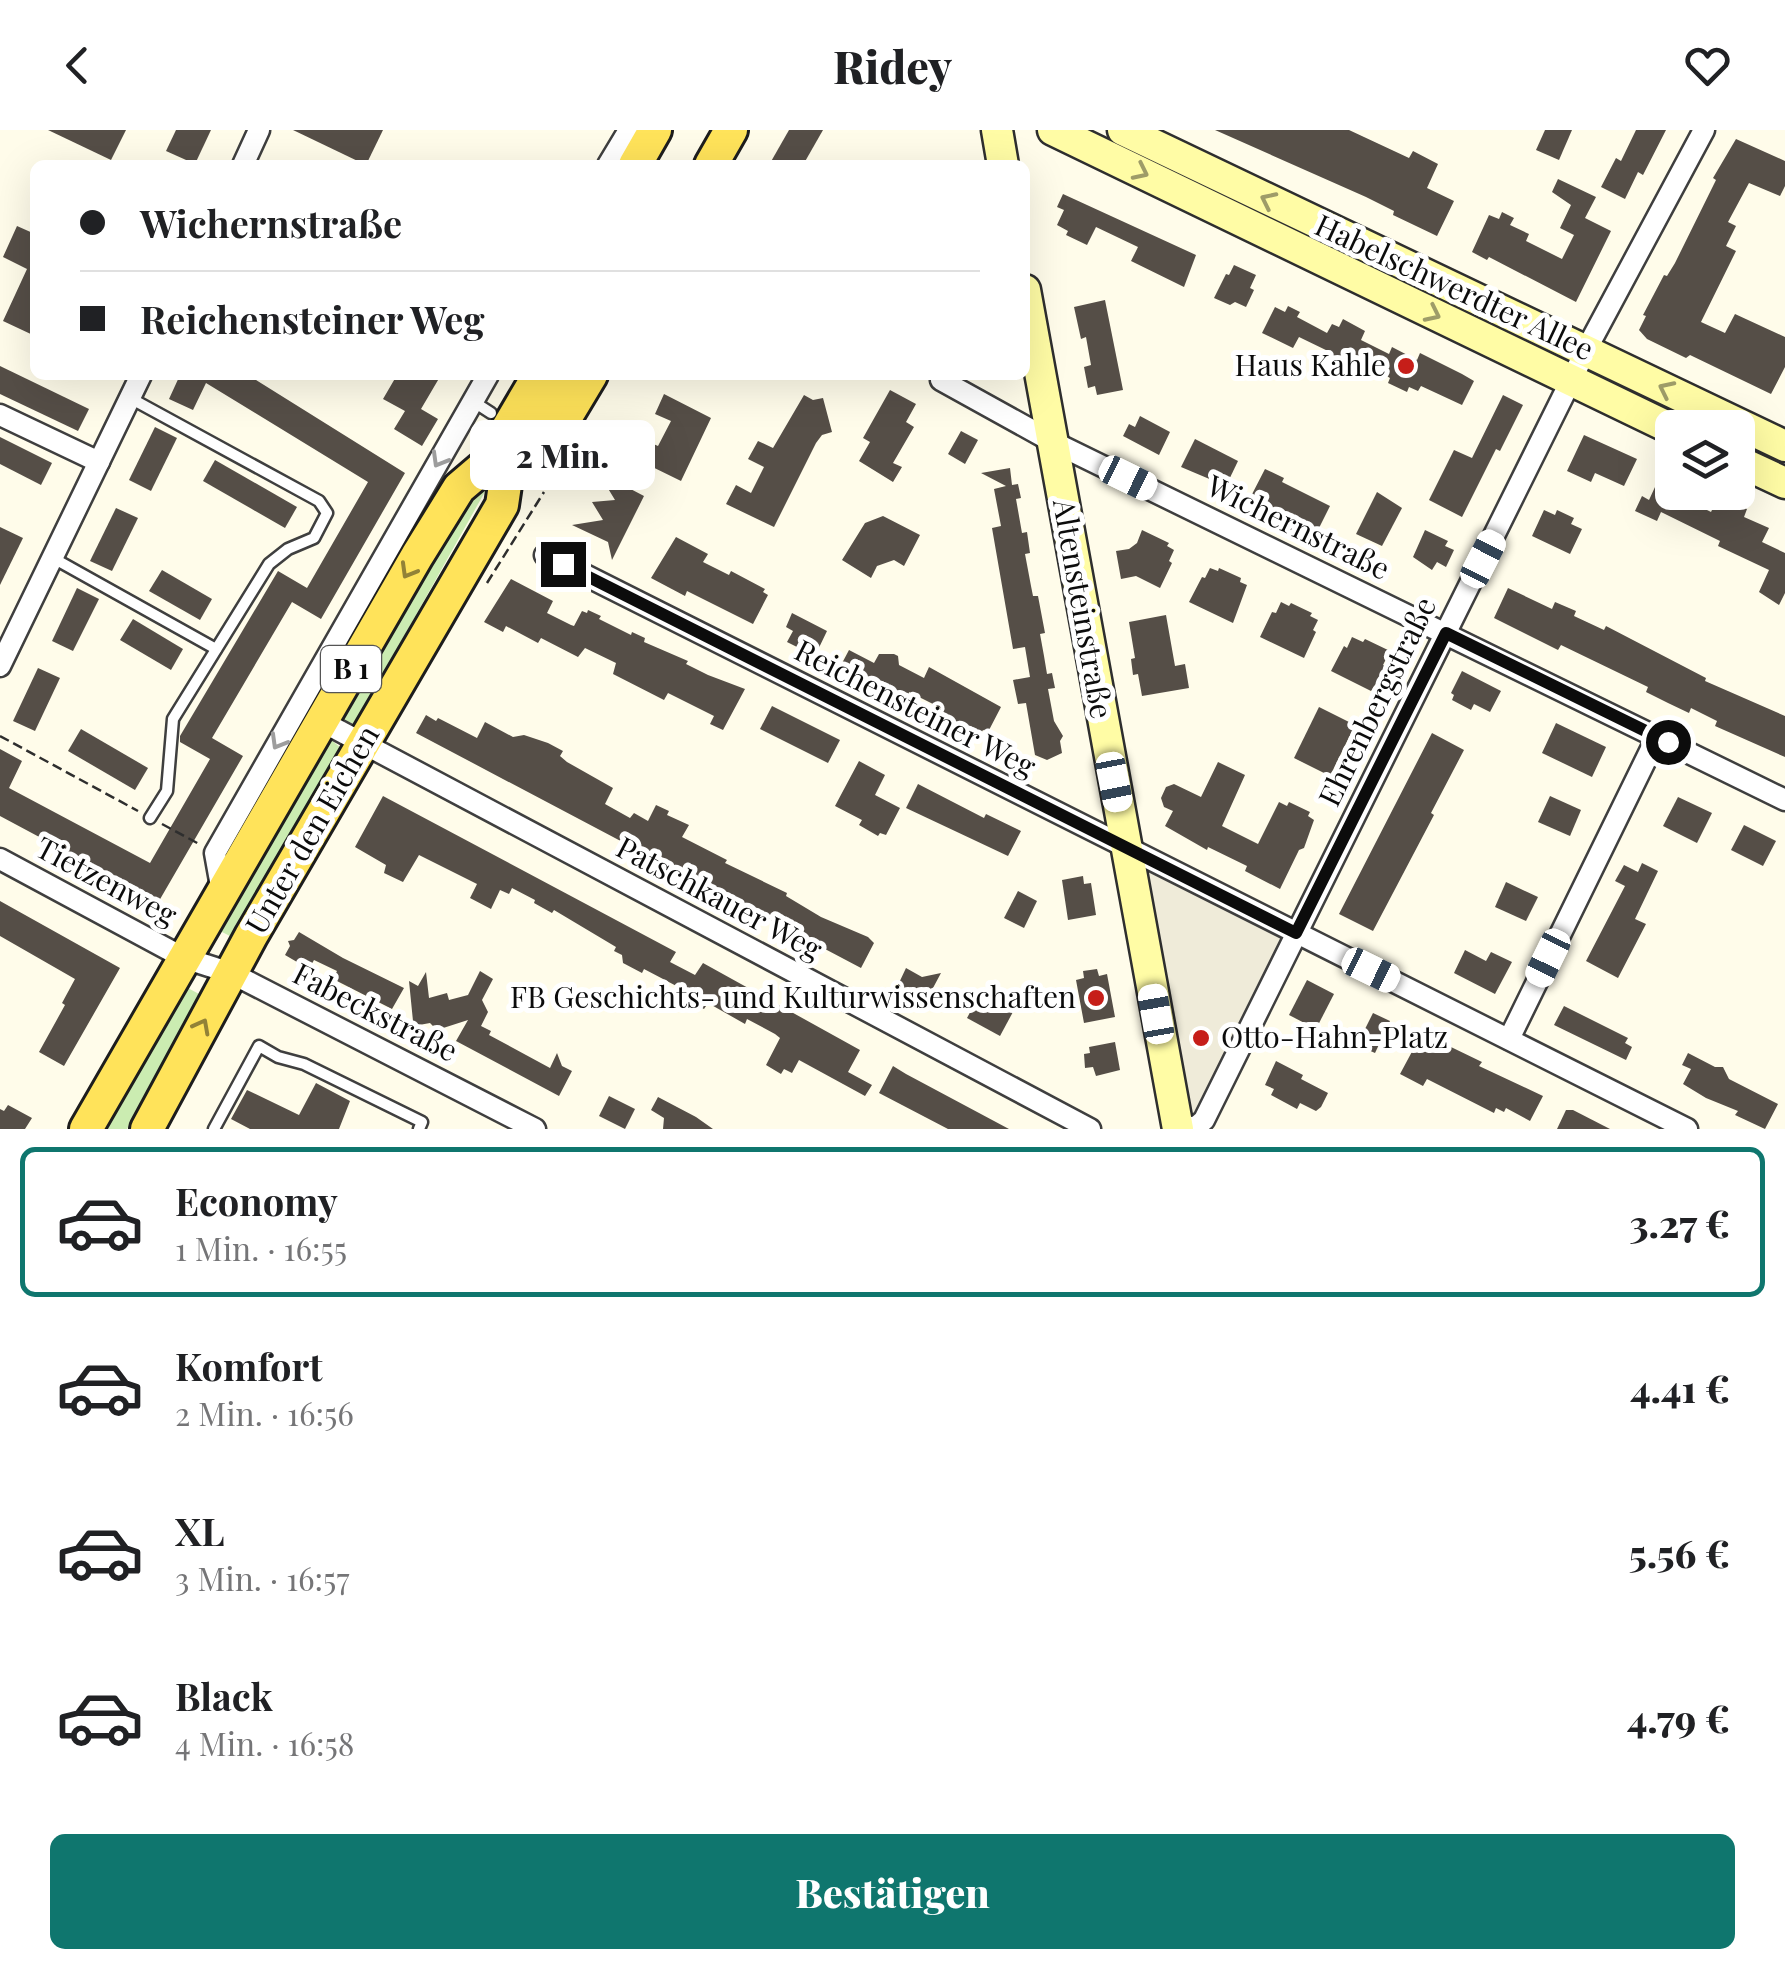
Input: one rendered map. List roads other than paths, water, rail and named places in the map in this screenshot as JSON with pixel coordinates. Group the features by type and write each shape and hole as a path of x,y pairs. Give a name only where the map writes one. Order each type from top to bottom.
{"main road":[{"path":"638,160 655,130"},
{"path":"663,160 680,130"},
{"path":"689,160 706,130"},
{"path":"714,160 732,130"},
{"path":"997,130 1002,160"},
{"name":"Habelschwerdter Allee","path":"1053,130 1655,421"},
{"name":"Habelschwerdter Allee","path":"1123,130 1785,446"},
{"name":"Altensteinstraße","path":"1030,317 1180,1129"},
{"path":"459,488 463,460 482,407 509,380"},
{"name":"Unter den Eichen","path":"86,1129 459,488 486,465 535,380"},
{"name":"Unter den Eichen","path":"147,1129 231,973 502,505 506,478 562,380"},
{"path":"502,505 526,483 588,380"},
{"path":"1755,468 1785,483"}],"street":[{"path":"245,160 260,130"},
{"path":"611,160 628,130"},
{"name":"Ehrenbergstraße","path":"1180,1129 1197,1126 1204,1120 1586,350 1704,130"},
{"path":"2,656 139,380"},
{"name":"Unter den Eichen","path":"222,892 215,853 482,407 487,380"},
{"path":"941,380 1053,442"},
{"path":"0,415 99,462"},
{"name":"Wichernstraße","path":"1053,442 1785,800"},
{"name":"Reichensteiner Weg","path":"545,555 1687,1129"},
{"name":"Patschkauer Weg","path":"320,721 1090,1129"},
{"path":"1509,1040 1657,737"},
{"name":"Tietzenweg","path":"0,858 184,958"},
{"name":"Fabeckstraße","path":"184,958 231,973 535,1129"}],"lane":[{"path":"130,398 319,501 326,510 314,538 288,549 269,564 172,719 167,790 150,818"},
{"path":"52,558 216,649"},
{"path":"214,1129 259,1046 422,1122 419,1129"}],"place":[{"name":"Haus Kahle","path":"1406,366"},
{"name":"FB Geschichts- und Kulturwissenschaften","path":"1096,998"},
{"name":"Otto-Hahn-Platz","path":"1201,1038"}]}
